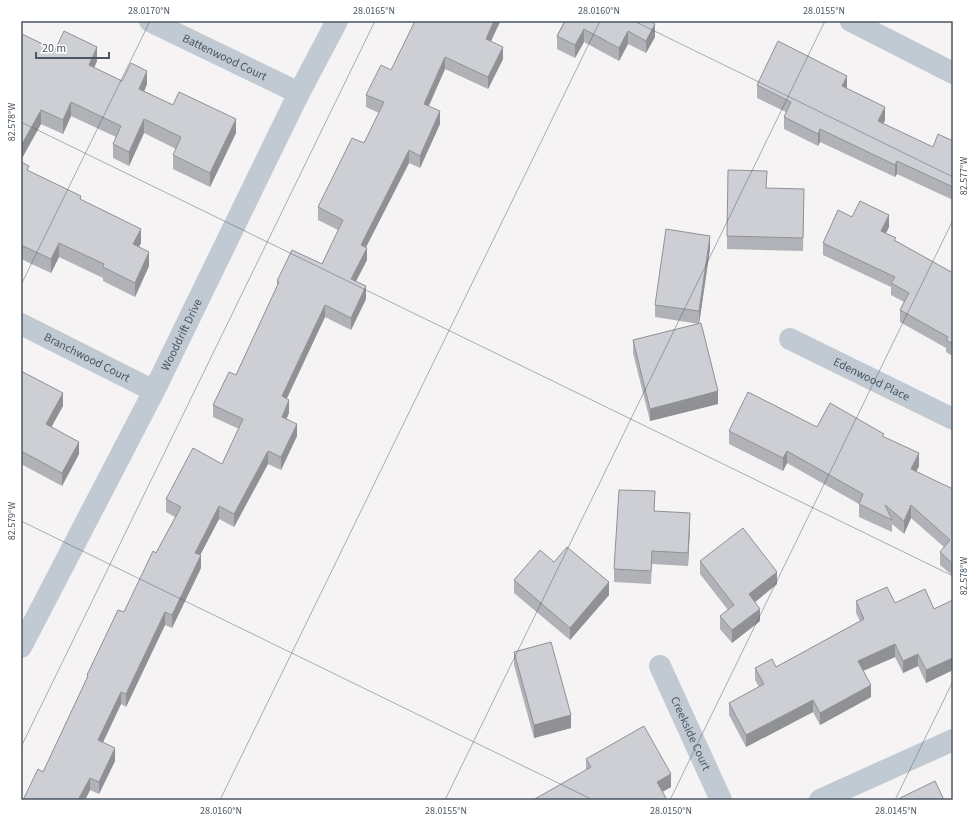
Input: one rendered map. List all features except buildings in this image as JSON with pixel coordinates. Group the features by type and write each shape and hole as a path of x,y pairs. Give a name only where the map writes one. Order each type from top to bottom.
{"street":[{"name":"Battenwood Court","path":"150,21 299,93"},
{"name":"Wooddrift Drive","path":"21,647 154,391 299,93 337,21"},
{"path":"851,21 953,72"},
{"name":"Branchwood Court","path":"21,324 154,391"},
{"name":"Edenwood Place","path":"790,339 953,419"},
{"name":"Creekside Court","path":"660,666 721,800"},
{"path":"820,800 953,740"}]}
